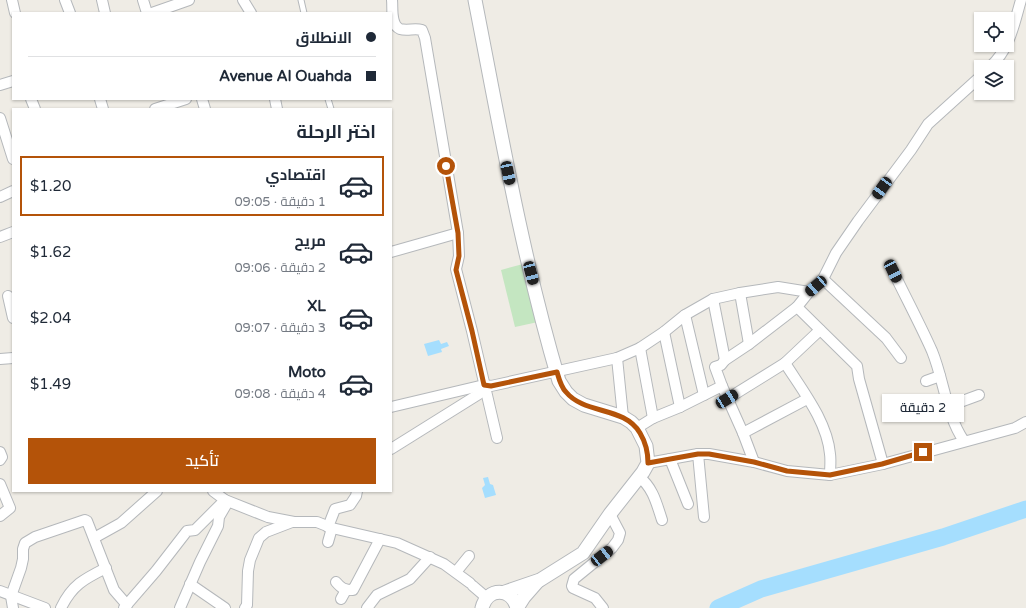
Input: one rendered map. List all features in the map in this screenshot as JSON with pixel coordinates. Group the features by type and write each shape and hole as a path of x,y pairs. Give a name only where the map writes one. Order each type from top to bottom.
{"street":[{"path":"12,0 15,12"},
{"path":"65,0 70,12"},
{"path":"102,0 105,12"},
{"path":"143,0 147,12"},
{"path":"155,12 189,0"},
{"path":"243,0 250,12"},
{"path":"392,0 395,25 400,29 415,28 422,30 425,38 458,233 459,256 456,270 472,331 496,438"},
{"path":"214,492 226,501 268,517 294,522 317,522 330,528 397,543 430,557 456,572 472,585 484,603 496,593 505,592 540,580 582,553 648,463 646,446 637,428 631,422 623,417 584,405 566,392 559,381 515,207 475,0"},
{"path":"997,60 1003,54 1009,41 1021,0"},
{"path":"0,85 12,81"},
{"path":"754,462 744,433 727,399 715,367 721,365 725,360 749,344 797,307 809,292 823,280 841,246 911,150 928,124 974,82"},
{"path":"157,108 174,101"},
{"path":"0,118 12,157"},
{"path":"0,197 12,191"},
{"path":"0,237 12,232"},
{"path":"392,252 458,233"},
{"path":"893,271 932,352 958,433 964,441"},
{"path":"823,280 886,338 901,358"},
{"path":"392,407 484,385 491,386 617,358 640,348 664,332 685,315 713,299 778,287 809,292"},
{"path":"740,293 749,344"},
{"path":"8,296 12,314"},
{"path":"713,299 725,360"},
{"path":"797,307 857,366 859,379 882,464"},
{"path":"685,315 704,395"},
{"path":"727,399 785,363 820,330"},
{"path":"664,332 680,407"},
{"path":"640,348 653,418"},
{"path":"0,359 12,358"},
{"path":"617,358 623,417"},
{"path":"785,363 819,420 827,440 830,453 830,475"},
{"path":"926,382 940,376"},
{"path":"392,448 479,394 484,385"},
{"path":"637,428 653,418 680,407 722,386"},
{"path":"924,409 979,395"},
{"path":"744,433 807,399"},
{"path":"648,463 698,454 720,455 787,471 830,475 882,464 1015,428 1026,422"},
{"path":"0,452 2,457 0,460"},
{"path":"698,454 704,517"},
{"path":"670,459 688,504"},
{"path":"639,477 644,481 655,498 662,520"},
{"path":"0,484 10,508 0,516"},
{"path":"94,538 121,523 156,492"},
{"path":"328,542 335,508 350,505 356,496 356,492"},
{"path":"180,608 218,526 219,517 226,501"},
{"path":"14,608 11,596 21,568 23,559 22,549 25,543 35,537 85,520 87,521 114,590 125,607 156,571 187,531 195,530 226,501"},
{"path":"603,608 596,598 573,588 572,586 574,579 612,548 618,540 620,533 610,514"},
{"path":"245,608 247,605 250,560 259,538 266,532 294,522"},
{"path":"336,582 339,586 346,590 353,590 380,539"},
{"path":"456,572 469,556"},
{"path":"367,608 377,595 410,579 430,557"},
{"path":"61,608 71,590 86,578 106,568"},
{"path":"517,608 524,597 540,580"},
{"path":"190,584 225,608"},
{"path":"341,599 346,590"},
{"path":"0,591 45,608"},
{"path":"505,592 513,599 517,608"}],"lane":[{"path":"301,0 304,12"}],"green space":[{"path":"523,264 538,322 515,327 501,270"}],"water":[{"path":"439,340 441,344 447,342 449,346 441,349 442,352 428,356 424,344"},
{"path":"488,477 490,484 493,485 496,495 485,498 482,488 485,485 483,478"}],"waterway":[{"path":"718,608 761,589 943,537 1026,509"}],"route":[{"path":"446,166 458,233 459,256 456,270 484,385 491,386 557,372 559,381 566,392 574,399 584,405 623,417 631,422 637,428 646,446 648,463 698,454 709,454 754,462 787,471 830,475 882,464 923,452"}]}
